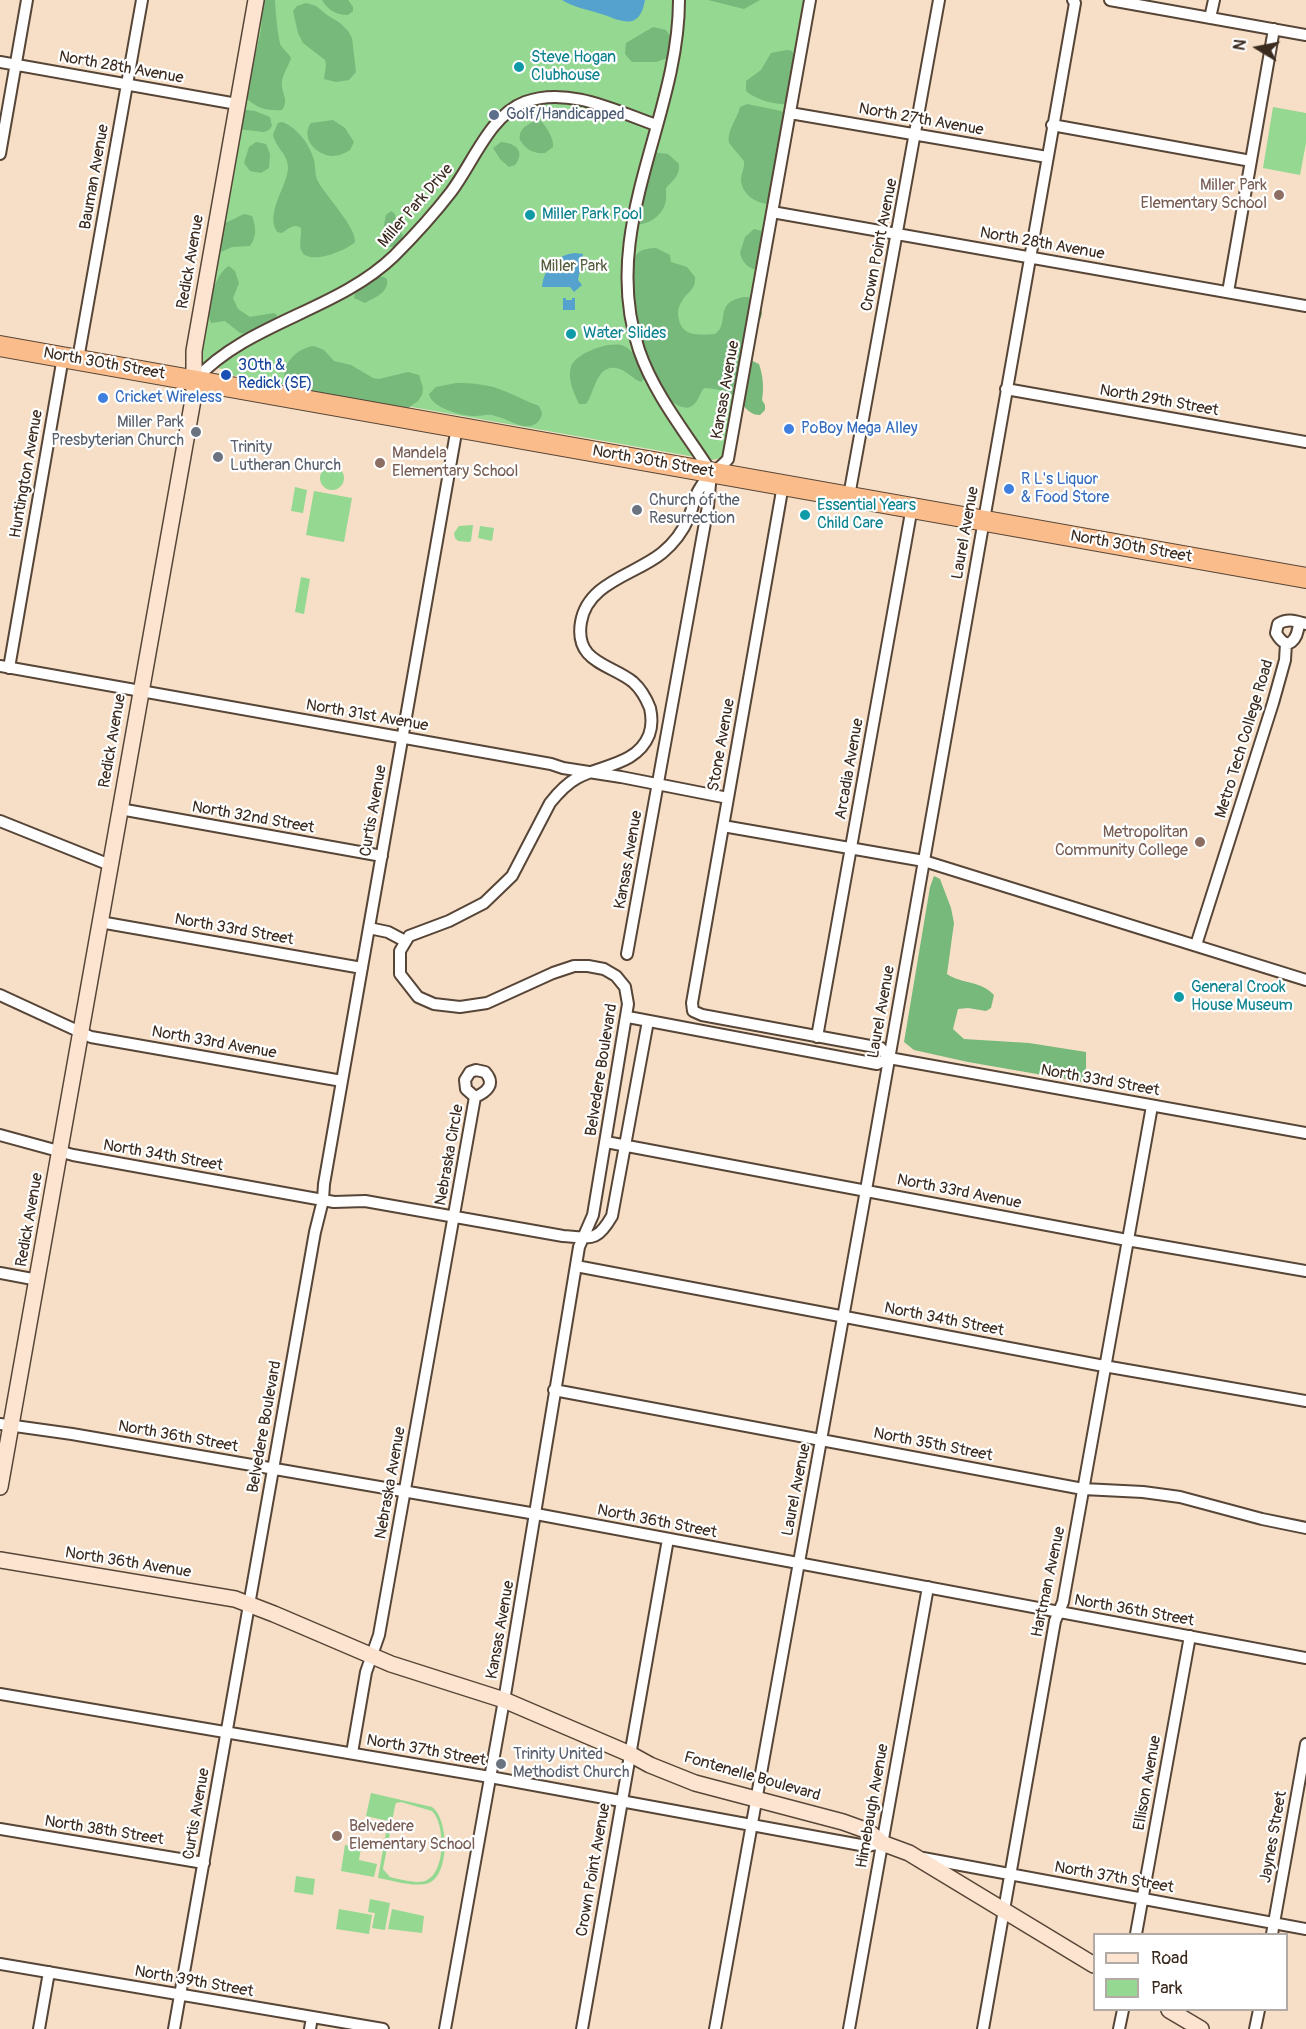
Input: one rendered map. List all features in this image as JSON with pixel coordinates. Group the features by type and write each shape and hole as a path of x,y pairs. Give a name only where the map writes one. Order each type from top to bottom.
{"highway":[{"name":"North 30th Street","path":"0,346 1306,578"}],"street":[{"path":"0,154 27,0"},
{"name":"Bauman Avenue","path":"70,358 128,84 142,0"},
{"name":"Redick Avenue","path":"0,1488 6,1425 38,1280 140,691 194,398 194,351 256,0"},
{"path":"369,928 388,932 405,941 414,934 468,912 491,898 512,876 550,802 570,782 621,762 639,750 649,735 651,721 648,701 640,689 626,677 600,665 587,651 581,630 585,610 602,588 654,559 672,544 688,520 699,489 711,472 650,375 639,352 633,327 628,272 630,230 637,195 673,64 679,0"},
{"name":"Kansas Avenue","path":"627,954 706,518 711,472 728,461 730,453 810,0"},
{"name":"Crown Point Avenue","path":"849,496 939,0"},
{"name":"Laurel Avenue","path":"715,2029 866,1190 1075,3 1073,0"},
{"path":"1110,0 1306,35"},
{"path":"1210,18 1214,0"},
{"path":"1228,292 1274,29"},
{"name":"North 28th Avenue","path":"0,62 237,104"},
{"name":"Miller Park Drive","path":"195,380 209,366 234,348 368,277 386,263 415,234 453,189 500,119 514,108 524,103 551,97 574,99 656,125"},
{"name":"North 27th Avenue","path":"790,113 1047,157"},
{"path":"1052,125 1251,161"},
{"name":"North 28th Avenue","path":"772,212 1306,306"},
{"name":"Huntington Avenue","path":"4,667 70,358"},
{"name":"North 29th Street","path":"1006,389 1306,442"},
{"name":"Curtis Avenue","path":"323,1200 458,427"},
{"name":"Stone Avenue","path":"693,1011 692,1003 783,485"},
{"name":"Arcadia Avenue","path":"817,1037 912,507"},
{"name":"Metro Tech College Road","path":"1284,620 1302,623 1292,643 1286,644 1276,633 1278,624 1284,620"},
{"name":"Metro Tech College Road","path":"1196,945 1273,703 1285,660 1286,644"},
{"name":"North 31st Avenue","path":"4,667 728,798"},
{"name":"North 32nd Street","path":"120,809 382,856"},
{"path":"0,821 110,865"},
{"path":"723,826 924,861 1306,980"},
{"name":"North 33rd Street","path":"100,922 362,968"},
{"name":"Belvedere Boulevard","path":"405,941 400,951 400,974 418,997 434,1004 460,1007 487,1003 553,973 580,965 604,969 616,976 625,987 628,1017 594,1215 584,1236"},
{"path":"0,995 81,1032"},
{"name":"North 33rd Street","path":"693,1011 702,1016 881,1048 889,1058"},
{"name":"North 33rd Street","path":"628,1017 877,1064 889,1058 1306,1133"},
{"path":"323,1200 365,1201 563,1236 595,1236 603,1232 612,1216 627,1145 648,1021"},
{"name":"North 33rd Avenue","path":"81,1032 92,1037 342,1081"},
{"name":"Nebraska Circle","path":"454,1217 475,1097"},
{"name":"Hartman Avenue","path":"983,2029 1055,1621 1063,1602 1152,1106"},
{"name":"North 34th Street","path":"0,1135 60,1152 323,1200"},
{"name":"North 33rd Avenue","path":"606,1142 1127,1240 1306,1271"},
{"name":"Belvedere Boulevard","path":"250,1605 313,1243 323,1200"},
{"name":"Nebraska Avenue","path":"352,1753 366,1672 379,1635 454,1217"},
{"name":"Kansas Avenue","path":"445,2029 536,1514 554,1390 579,1247 584,1236"},
{"name":"North 34th Street","path":"576,1266 1104,1366 1306,1401"},
{"path":"0,1273 38,1280"},
{"name":"North 35th Street","path":"554,1390 1083,1489 1180,1497 1306,1528"},
{"name":"North 36th Street","path":"6,1425 72,1434 536,1514 1306,1658"},
{"name":"Crown Point Avenue","path":"582,2029 668,1539"},
{"name":"North 36th Avenue","path":"0,1560 235,1599 250,1605"},
{"name":"Himebaugh Avenue","path":"849,2029 927,1587"},
{"name":"Curtis Avenue","path":"174,2029 250,1605"},
{"name":"Fontenelle Boulevard","path":"250,1605 391,1664 504,1700 695,1783 843,1822 868,1831 882,1843 916,1857 1093,1964"},
{"name":"Ellison Avenue","path":"1136,1933 1190,1636"},
{"name":"North 37th Street","path":"0,1694 490,1777 866,1846 882,1843"},
{"name":"Jaynes Street","path":"1273,1929 1303,1779 1306,1744"},
{"name":"North 38th Street","path":"0,1829 204,1863"},
{"name":"North 37th Street","path":"916,1857 1143,1899 1273,1929 1306,1929"},
{"name":"North 39th Street","path":"0,1964 383,2029"},
{"path":"39,2029 49,1972"},
{"path":"1119,2029 1123,2011"},
{"path":"1171,2011 1201,2029"},
{"path":"1255,2029 1259,2011"},
{"path":"310,2029 312,2017"}],"green space":[{"name":"Miller Park","path":"261,0 805,0 723,458 712,460 230,375 222,369 200,364 198,358"},
{"path":"263,0 275,0 280,43 291,58 282,81 285,103 282,110 261,108 244,95 261,30"},
{"path":"322,0 348,0 353,11 348,15 336,13"},
{"path":"708,0 760,0 744,9"},
{"path":"306,3 316,6 340,23 352,38 356,72 349,80 336,82 324,79 325,60 303,43 293,11 297,6"},
{"path":"653,27 666,30 674,42 668,58 656,62 632,62 625,54 626,43"},
{"path":"792,51 796,60 789,104 766,101 746,91 746,81 761,70 771,53"},
{"path":"747,104 781,111 787,116 770,204 751,198 744,190 741,180 744,161 729,143 729,133 740,107"},
{"path":"1273,107 1306,113 1306,143 1300,175 1263,168"},
{"path":"246,110 270,117 272,126 264,132 238,129 238,111"},
{"path":"333,120 345,128 354,142 350,150 332,156 315,149 307,134 311,123"},
{"path":"536,120 540,120 552,140 553,147 545,153 531,151 520,140 522,130"},
{"path":"282,122 298,132 309,148 314,160 317,180 351,228 355,242 350,246 320,257 306,256 301,249 301,228 293,226 282,233 277,232 274,225 275,208 288,168 286,158 273,134 278,123"},
{"path":"256,142 266,144 270,154 269,168 261,173 250,171 244,163 249,147"},
{"path":"501,142 511,144 519,152 515,165 509,167 493,148"},
{"path":"651,152 668,154 679,164 678,172 676,178 666,188 666,202 661,212 650,221 637,224"},
{"path":"391,211 395,214 397,232 403,234 395,247 390,247 387,243 384,232 386,215"},
{"path":"244,214 252,216 254,224 255,235 250,246 216,251 219,226"},
{"path":"754,229 764,234 759,270 746,265 740,253 745,237"},
{"path":"656,248 670,255 671,262 687,267 695,277 693,288 678,310 678,317 684,330 693,334 715,334 721,328 727,305 731,302 747,297 759,304 762,314 746,358 759,364 760,368 765,410 760,415 748,411 737,398 730,394 704,388 693,406 685,408 672,402 646,377 641,382 623,370 612,368 606,370 597,379 586,404 579,404 570,376 571,367 579,357 603,346 618,345 629,349 639,363 626,326 625,303 633,280 637,254"},
{"path":"229,266 235,271 239,283 233,298 238,309 250,317 274,313 277,315 273,326 248,334 240,333 225,321 211,323 209,309 212,292 220,276"},
{"path":"373,276 387,279 384,291 365,303 354,298 356,289"},
{"path":"314,346 324,350 334,361 351,365 373,378 379,379 408,372 419,375 423,388 422,395 407,409 289,389 285,382 285,368 300,351"},
{"path":"456,383 483,385 504,391 539,406 541,417 531,426 522,426 492,415 472,416 453,412 431,399 429,394 436,387"},
{"path":"332,466 341,469 344,478 341,487 332,490 323,487 320,478 323,469"},
{"path":"295,487 307,490 303,513 291,511"},
{"path":"314,491 352,498 344,542 306,535"},
{"path":"473,525 471,541 458,541 455,538 454,533 459,526"},
{"path":"480,526 494,528 492,541 478,538"},
{"path":"301,577 310,579 304,614 295,612"},
{"path":"934,876 940,879 954,923 947,974 983,987 994,995 991,1008 986,1011 958,1009 953,1029 964,1039 1029,1043 1086,1052 1083,1082 914,1050 904,1042 930,887"},
{"path":"371,1793 432,1807 438,1813 442,1823 445,1846 441,1869 436,1878 429,1883 417,1885 378,1878 388,1821 366,1816","holes":["401,1802 432,1811 439,1826 442,1847 438,1867 433,1875 419,1882 390,1877 383,1869 396,1803"]},
{"path":"345,1845 361,1848 359,1860 377,1864 374,1877 341,1871"},
{"path":"296,1876 315,1879 313,1895 294,1892"},
{"path":"370,1899 390,1903 385,1930 372,1928 375,1913 368,1912"},
{"path":"339,1909 372,1915 369,1934 336,1929"},
{"path":"392,1909 424,1916 422,1933 388,1929"}],"water":[{"path":"562,0 645,0 638,17 627,22 580,8"},
{"path":"583,254 578,280 582,285 574,292 570,287 542,287 548,268 562,256"},
{"path":"563,298 572,300 575,298 575,310 563,310"}],"place":[{"name":"Steve Hogan Clubhouse","path":"519,67"},
{"name":"Golf/Handicapped","path":"494,115"},
{"name":"Miller Park Elementary School","path":"1279,195"},
{"name":"Miller Park Pool","path":"530,215"},
{"name":"Water Slides","path":"571,334"},
{"name":"30th & Redick (SE)","path":"226,375"},
{"name":"Cricket Wireless","path":"103,398"},
{"name":"PoBoy Mega Alley","path":"789,429"},
{"name":"Miller Park Presbyterian Church","path":"196,432"},
{"name":"Trinity Lutheran Church","path":"218,457"},
{"name":"Mandela Elementary School","path":"380,463"},
{"name":"R L's Liquor & Food Store","path":"1009,489"},
{"name":"Church of the Resurrection","path":"637,510"},
{"name":"Essential Years Child Care","path":"805,515"},
{"name":"Metropolitan Community College","path":"1200,842"},
{"name":"General Crook House Museum","path":"1179,997"},
{"name":"Trinity United Methodist Church","path":"501,1764"},
{"name":"Belvedere Elementary School","path":"337,1836"}]}
